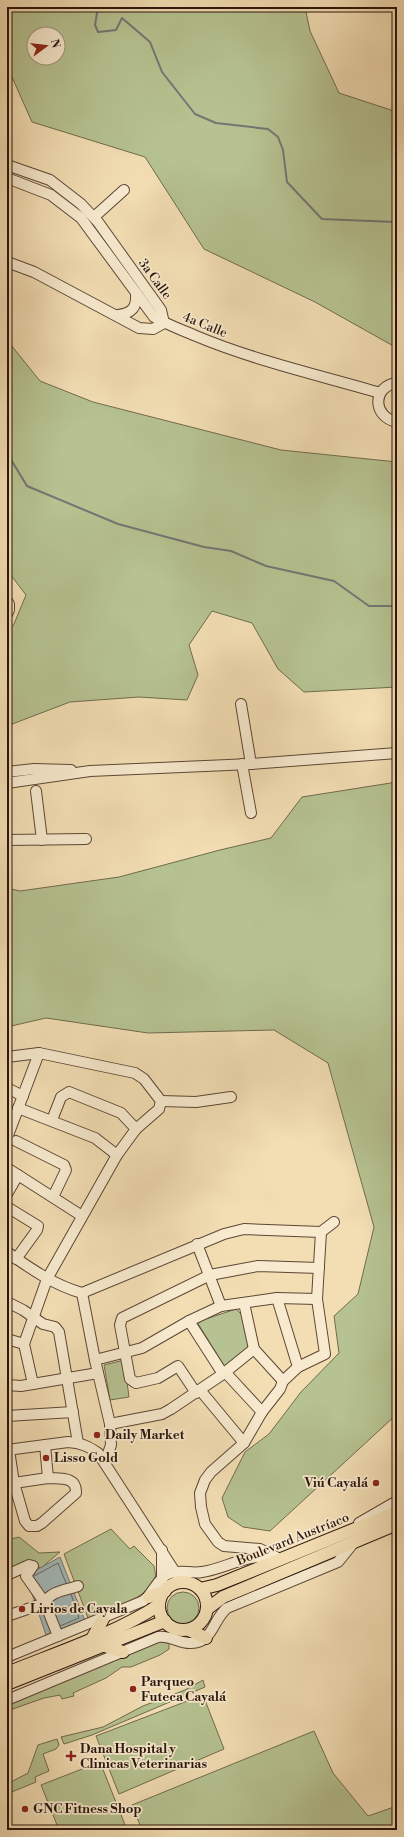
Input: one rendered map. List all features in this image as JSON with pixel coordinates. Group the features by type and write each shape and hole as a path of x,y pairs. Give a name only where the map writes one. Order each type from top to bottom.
{"main road":[{"name":"Boulevard Austríaco","path":"200,1589 216,1585 397,1512"},
{"name":"Boulevard Austríaco","path":"207,1609 222,1597 355,1540 397,1524"},
{"path":"148,1597 164,1591 173,1584 185,1582 200,1589 206,1598 206,1614 200,1624 189,1630"},
{"path":"164,1591 159,1605 165,1621 175,1629 189,1630 206,1638"},
{"path":"8,1682 92,1638 143,1616 159,1605"},
{"path":"92,1638 102,1619"},
{"path":"8,1682 165,1621"},
{"path":"102,1645 123,1652"}],"street":[{"name":"3a Calle","path":"7,165 50,180 81,204 94,218 161,310 164,323"},
{"name":"3a Calle","path":"7,178 51,196 81,218 154,317 164,323"},
{"path":"94,218 124,190"},
{"name":"4a Calle","path":"7,262 34,272 118,315 131,324 146,329 153,329 164,323 224,348 380,393"},
{"path":"118,315 128,313 134,309 136,305 136,294"},
{"path":"397,383 389,384 380,393 378,399 381,412 390,420 397,422"},
{"path":"7,601 10,604 7,614"},
{"path":"240,704 251,813"},
{"path":"7,783 90,772 246,764 397,753"},
{"path":"7,772 34,769 66,769 90,772"},
{"path":"36,792 42,840"},
{"path":"7,840 86,839"},
{"path":"7,1058 39,1053 135,1073 144,1079 161,1101"},
{"path":"39,1053 18,1108 10,1122 12,1139 64,1165 66,1170 53,1197"},
{"path":"7,1088 23,1096"},
{"path":"52,1120 61,1097 69,1092 121,1113 136,1129"},
{"path":"161,1101 196,1102 231,1097"},
{"path":"33,1384 24,1344 47,1279 117,1155 136,1129 159,1110 161,1101"},
{"path":"18,1108 95,1138 117,1155"},
{"path":"7,1168 82,1216"},
{"path":"7,1194 18,1175"},
{"path":"7,1208 38,1224 39,1228 16,1258"},
{"path":"7,1252 47,1279 64,1288 82,1293 224,1234 244,1229 321,1232 334,1222"},
{"path":"280,1559 260,1549 224,1546 218,1542 209,1532 202,1515 200,1493 210,1472 244,1443 262,1412 280,1389 283,1381 298,1367 325,1354 317,1299 321,1232"},
{"path":"197,1244 221,1306"},
{"path":"244,1443 178,1366 158,1378 141,1382 132,1382 130,1379 120,1325 122,1318 210,1275 258,1266 319,1268"},
{"path":"82,1293 95,1360 110,1424 112,1444 105,1462"},
{"path":"95,1360 142,1348 189,1321 221,1306 278,1298 317,1299"},
{"path":"278,1298 298,1367"},
{"path":"7,1302 34,1317 43,1324 55,1327 59,1332 78,1442"},
{"path":"244,1303 254,1349 283,1381"},
{"path":"189,1321 224,1373 262,1412"},
{"path":"7,1339 24,1344"},
{"path":"110,1424 162,1414 224,1373 254,1349"},
{"path":"7,1385 21,1386 98,1373"},
{"path":"7,1416 73,1412"},
{"path":"14,1483 48,1478 69,1480 73,1482 76,1493 42,1523 32,1527 25,1521 14,1483 8,1450 78,1442 89,1446 98,1453 105,1462 175,1572 185,1582"},
{"path":"45,1445 48,1478"},
{"path":"334,1538 397,1501"},
{"path":"7,1700 158,1637 170,1637 192,1643 206,1638 220,1614 227,1608 338,1562 355,1540"},
{"path":"162,1550 162,1579 164,1591"},
{"path":"7,1657 102,1619 148,1597 162,1579 169,1573 201,1572 256,1556 280,1559"},
{"path":"7,1575 29,1565 33,1566 26,1576 46,1603 58,1636"},
{"path":"7,1616 46,1603 47,1599 52,1594 78,1586"}],"green space":[{"path":"7,7 305,7 310,31 339,93 397,112 397,348 315,302 204,249 145,157 32,122 12,77 7,75"},
{"path":"7,340 40,381 93,402 281,450 397,462 397,687 304,692 278,669 252,623 212,611 189,645 198,675 187,700 139,697 70,702 7,726 7,634 14,624 26,595 7,570"},
{"path":"397,782 397,1414 270,1531 243,1527 228,1517 222,1498 245,1452 269,1434 301,1392 339,1353 334,1316 358,1294 374,1227 328,1063 274,1030 148,1033 46,1018 7,1027 7,888 20,891 119,877 271,838 302,797"},
{"path":"236,1309 242,1315 250,1348 225,1367 197,1322"},
{"path":"124,1360 129,1397 110,1400 104,1365"},
{"path":"111,1529 130,1549 134,1546 154,1566 155,1579 152,1586 146,1592 126,1603 88,1618 64,1554"},
{"path":"19,1537 39,1553 60,1552 41,1568 27,1562 7,1571 7,1540"},
{"path":"180,1592 186,1592 195,1596 199,1608 195,1620 186,1624 180,1624 171,1620 167,1611 167,1605 171,1596"},
{"path":"159,1642 169,1643 169,1649 160,1655 131,1667 122,1667 106,1678 73,1693 74,1696 62,1699 60,1695 44,1698 7,1711 7,1705"},
{"path":"203,1680 205,1687 92,1735 64,1744 61,1737 103,1727 143,1706 185,1690"},
{"path":"203,1695 224,1749 119,1794 96,1736"},
{"path":"314,1731 333,1773 368,1816 397,1806 397,1830 142,1830 132,1805"},
{"path":"57,1739 59,1745 56,1749 43,1754 49,1771 35,1777 36,1782 7,1794 7,1784 28,1773 38,1745"},
{"path":"100,1762 127,1830 59,1830 41,1785"}],"water":[{"path":"60,1557 85,1621 46,1635 26,1576"}],"waterway":[{"path":"98,7 95,25 98,32 116,30 122,18 150,42 162,72 195,114 216,123 268,129 278,137 283,150 287,182 322,219 395,222 397,224"},
{"path":"7,457 10,458 27,486 118,524 204,547 231,551 266,566 334,581 369,606 397,606"}],"place":[{"name":"Daily Market","path":"97,1435"},
{"name":"Lisso Gold","path":"46,1458"},
{"name":"Viú Cayalá","path":"376,1483"},
{"name":"Lirios de Cayala","path":"22,1609"},
{"name":"Parqueo Futeca Cayalá","path":"133,1689"},
{"name":"Dana Hospital y Clinicas Veterinarias","path":"71,1756"},
{"name":"GNC Fitness Shop","path":"25,1809"}]}
